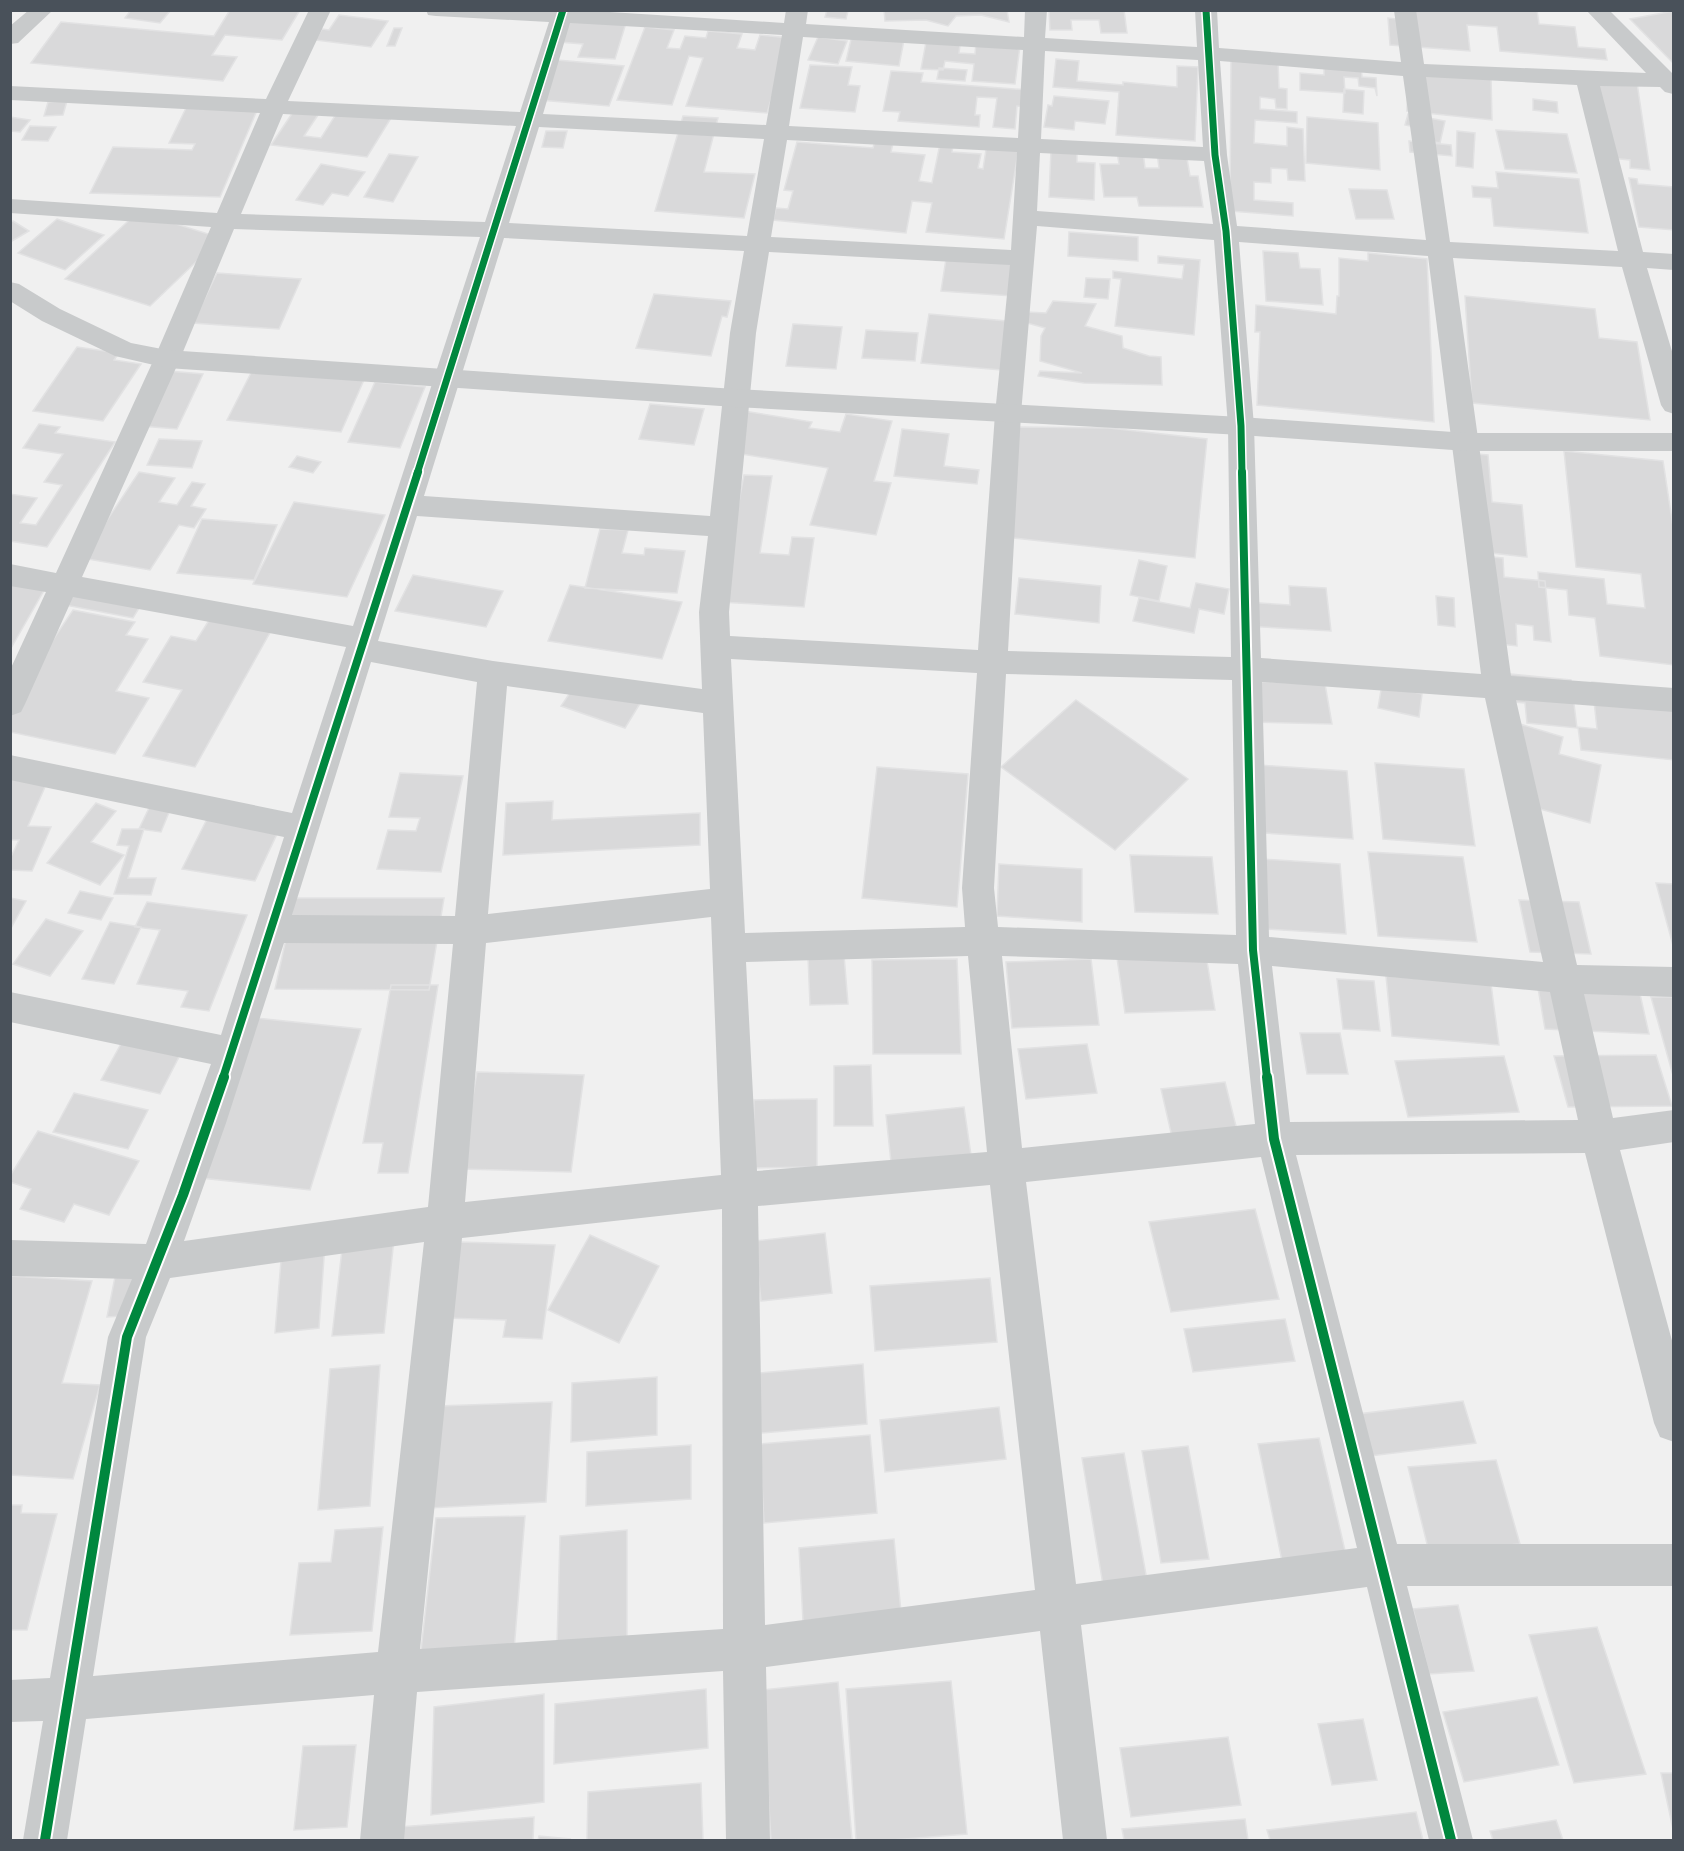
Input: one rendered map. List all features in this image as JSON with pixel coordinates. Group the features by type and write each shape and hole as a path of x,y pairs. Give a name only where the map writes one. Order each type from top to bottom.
{"street":[{"path":"10,38 43,10"},
{"path":"10,705 167,359 275,105 320,10"},
{"path":"436,10 795,20 1035,43 1413,70 1670,84"},
{"path":"1036,10 1023,258 1008,414 978,888 1006,1167 1085,1840"},
{"path":"1206,10 1215,155 1226,231 1241,426 1253,950 1274,1139 1451,1840"},
{"path":"1405,10 1467,442 1498,688 1599,1136 1674,1424"},
{"path":"1604,12 1670,84"},
{"path":"45,1840 128,1337 159,1262 232,1053 362,644 450,378 562,13"},
{"path":"748,1840 740,1190 714,612 735,398 775,134 795,20"},
{"path":"1587,79 1632,259 1674,405"},
{"path":"10,93 1215,155"},
{"path":"10,206 226,221 495,230 1023,258"},
{"path":"1024,218 1226,231 1440,249 1674,262"},
{"path":"10,290 51,315 124,350 167,359 735,398 1241,426 1467,442 1674,442"},
{"path":"407,505 721,527"},
{"path":"10,575 362,644 493,674 718,704"},
{"path":"716,647 991,662 1248,669 1674,700"},
{"path":"382,1840 397,1672 445,1222 493,674"},
{"path":"10,767 303,828"},
{"path":"270,929 472,930 728,902"},
{"path":"730,948 984,940 1253,950 1564,979 1674,982"},
{"path":"10,1007 232,1053"},
{"path":"10,1258 159,1262 445,1222 740,1190 1006,1167 1274,1139 1599,1136 1674,1126"},
{"path":"10,1701 68,1699 397,1672 744,1649 1381,1565 1674,1565"}],"building":[{"path":"131,10 171,10 160,23 125,18"},
{"path":"230,10 300,10 282,40 225,35 212,55 237,57 223,81 31,63 61,22 214,36"},
{"path":"827,10 848,11 846,19 825,17"},
{"path":"884,10 1007,10 1009,22 981,15 956,16 948,26 926,20 885,21"},
{"path":"1049,10 1124,10 1127,33 1101,33 1099,20 1071,20 1072,30 1050,30"},
{"path":"1395,10 1537,10 1539,24 1575,27 1578,47 1605,49 1607,60 1500,51 1497,27 1467,25 1470,51 1390,45 1388,18 1396,19"},
{"path":"1674,11 1674,64 1630,19"},
{"path":"339,15 388,21 371,47 315,40 322,29 329,30"},
{"path":"567,19 626,23 615,59 578,57 583,44 559,42"},
{"path":"645,27 674,30 667,48 680,49 685,36 706,38 708,31 742,34 737,48 755,50 760,35 790,38 767,113 686,106 703,58 689,56 672,105 617,100"},
{"path":"394,28 402,28 395,46 387,46"},
{"path":"852,35 904,40 899,66 846,61"},
{"path":"818,37 847,41 838,64 808,60"},
{"path":"926,42 960,45 959,53 975,54 976,43 1020,46 1015,84 972,81 974,64 945,61 943,70 921,69"},
{"path":"1231,57 1278,61 1279,88 1287,89 1287,109 1276,108 1275,99 1260,97 1260,109 1297,112 1297,123 1255,120 1254,143 1287,146 1287,127 1303,129 1305,181 1288,180 1287,169 1271,168 1271,183 1254,182 1254,200 1293,203 1293,216 1230,211"},
{"path":"1056,59 1079,61 1077,81 1123,85 1123,82 1177,87 1177,66 1198,67 1195,141 1116,135 1119,92 1053,87"},
{"path":"557,60 624,66 609,106 540,100"},
{"path":"1324,62 1361,65 1362,77 1376,78 1377,96 1375,88 1359,86 1358,78 1344,77 1345,93 1300,90 1300,73 1324,75"},
{"path":"810,65 852,67 848,85 860,86 855,112 800,108"},
{"path":"939,68 967,70 965,81 937,79"},
{"path":"1408,68 1491,77 1492,120 1407,111"},
{"path":"891,71 923,73 921,82 1029,90 1027,107 1017,106 1015,129 993,127 997,98 977,97 975,115 980,115 979,127 898,121 900,112 883,111"},
{"path":"1591,79 1637,83 1650,170 1630,168 1630,160 1600,157"},
{"path":"1344,89 1364,91 1363,114 1343,112"},
{"path":"1054,96 1109,101 1105,124 1075,121 1074,130 1044,127 1048,105 1052,106"},
{"path":"1533,99 1557,102 1558,113 1533,110"},
{"path":"67,101 63,115 44,116 48,102"},
{"path":"187,106 258,108 220,197 90,193 113,147 192,150 195,144 169,143"},
{"path":"295,109 320,112 304,136 321,138 338,111 391,118 367,157 271,145"},
{"path":"1408,114 1445,121 1440,143 1424,140 1426,129 1405,125"},
{"path":"683,116 718,118 704,172 755,174 744,218 655,211"},
{"path":"10,117 30,120 20,132 10,131"},
{"path":"1307,117 1378,123 1380,170 1306,163"},
{"path":"30,126 56,127 48,141 22,140"},
{"path":"1496,130 1567,134 1577,173 1505,169"},
{"path":"546,131 567,131 563,148 542,147"},
{"path":"1457,131 1475,133 1473,168 1456,166"},
{"path":"876,137 894,139 891,152 925,155 919,181 932,183 941,139 954,140 952,152 981,154 978,168 983,169 987,143 1019,146 1004,239 926,232 932,203 912,201 906,233 773,220 776,208 788,209 793,191 784,190 797,142 873,148"},
{"path":"1409,141 1451,145 1452,156 1410,152"},
{"path":"1051,150 1077,152 1077,162 1095,163 1094,200 1049,197"},
{"path":"1117,152 1143,152 1145,168 1159,168 1157,153 1186,153 1190,176 1198,176 1203,207 1139,206 1137,197 1104,197 1100,164 1119,164"},
{"path":"389,154 418,157 393,202 364,197"},
{"path":"321,164 365,172 348,196 332,193 323,205 296,200"},
{"path":"1496,172 1579,179 1588,233 1494,226 1491,198 1473,197 1472,186 1498,188"},
{"path":"1629,178 1637,179 1638,184 1674,187 1674,230 1639,227"},
{"path":"1349,189 1387,190 1394,219 1356,219"},
{"path":"138,212 221,238 150,306 65,279"},
{"path":"57,219 104,235 65,270 18,253"},
{"path":"13,221 29,231 12,241 10,222"},
{"path":"1069,232 1138,237 1138,261 1068,256"},
{"path":"1263,251 1298,253 1300,268 1320,269 1323,305 1266,301"},
{"path":"1368,253 1427,259 1434,422 1257,405 1260,332 1255,332 1256,305 1336,314 1337,296 1339,296 1339,258 1368,261"},
{"path":"1158,256 1200,260 1194,335 1115,326 1121,279 1113,278 1113,271 1182,279 1184,265 1158,263"},
{"path":"946,259 1015,264 1012,296 941,291"},
{"path":"217,273 301,279 279,329 193,323"},
{"path":"1086,278 1110,279 1108,299 1084,297"},
{"path":"654,294 731,301 727,317 722,316 711,356 636,348"},
{"path":"1465,296 1595,309 1599,338 1637,342 1650,420 1472,403"},
{"path":"1053,301 1096,304 1085,326 1122,336 1123,348 1161,357 1162,385 1084,383 1038,376 1040,371 1082,373 1040,361 1041,336 1045,328 1027,323 1027,312 1046,313"},
{"path":"929,314 1007,321 1001,370 921,363"},
{"path":"793,324 842,327 836,369 786,366"},
{"path":"866,330 918,333 915,361 862,358"},
{"path":"77,347 119,353 114,360 141,364 103,421 33,411"},
{"path":"253,369 364,380 341,432 227,420"},
{"path":"168,371 203,374 177,429 141,426"},
{"path":"375,382 425,387 400,448 348,442"},
{"path":"650,404 704,409 694,445 639,439"},
{"path":"744,411 812,422 809,428 840,432 846,414 892,421 874,481 891,483 876,535 810,525 828,468 729,452"},
{"path":"39,424 60,427 55,433 115,442 47,547 10,541 10,494 37,498 20,523 36,525 62,485 44,482 63,454 23,448"},
{"path":"1018,427 1109,428 1207,439 1195,558 1013,538"},
{"path":"902,429 949,434 944,466 979,470 977,484 894,476"},
{"path":"159,439 202,441 192,468 147,465"},
{"path":"1564,451 1663,461 1674,533 1674,665 1600,656 1595,618 1569,615 1567,590 1539,587 1538,572 1604,579 1607,604 1645,608 1641,574 1576,567"},
{"path":"1465,453 1488,455 1492,502 1522,505 1527,557 1474,551"},
{"path":"297,456 321,462 313,473 289,467"},
{"path":"139,472 175,478 159,502 177,505 192,482 205,484 191,506 206,509 194,528 179,525 150,570 82,558"},
{"path":"744,475 772,476 760,553 789,555 792,537 814,538 804,607 720,602"},
{"path":"294,502 385,515 347,597 253,584"},
{"path":"202,519 277,525 254,580 177,573"},
{"path":"600,529 628,530 622,553 644,555 645,548 685,551 677,593 585,588"},
{"path":"1470,555 1503,558 1504,577 1545,581 1551,642 1534,640 1533,626 1516,624 1517,646 1481,642 1502,622 1499,591 1472,588"},
{"path":"1139,560 1167,566 1159,601 1130,595"},
{"path":"413,575 503,591 486,627 395,611"},
{"path":"1019,578 1101,586 1099,623 1015,614"},
{"path":"77,579 149,592 133,618 60,604"},
{"path":"10,581 47,585 10,650"},
{"path":"1196,583 1229,589 1224,614 1199,609 1194,633 1133,621 1139,598 1190,608"},
{"path":"570,585 682,602 662,659 548,641"},
{"path":"1289,586 1326,588 1331,631 1244,626 1243,602 1290,605"},
{"path":"1436,596 1454,598 1455,627 1438,625"},
{"path":"73,610 135,622 126,635 148,639 116,691 149,698 115,754 10,732 10,704"},
{"path":"211,617 272,629 195,767 143,756 182,690 143,682 171,636 196,641"},
{"path":"1490,672 1571,680 1577,728 1527,723 1525,703 1492,700"},
{"path":"578,681 641,702 625,728 561,706"},
{"path":"1240,681 1325,684 1332,724 1245,722"},
{"path":"1592,682 1674,691 1674,760 1581,750 1578,727 1597,729"},
{"path":"1382,684 1422,694 1419,717 1378,708"},
{"path":"1076,700 1188,779 1115,850 1001,767"},
{"path":"1513,722 1563,737 1559,754 1601,765 1590,823 1519,803"},
{"path":"1375,763 1464,769 1475,846 1383,839"},
{"path":"1259,765 1347,771 1353,839 1263,833"},
{"path":"877,767 968,774 957,907 862,898"},
{"path":"400,773 463,776 441,872 377,869 388,830 416,831 420,818 389,817"},
{"path":"10,778 48,780 28,826 51,827 32,871 10,870 10,859 19,840 10,840"},
{"path":"553,801 552,820 700,813 700,845 503,855 506,803"},
{"path":"96,803 116,811 91,842 124,855 100,885 47,863"},
{"path":"213,807 284,819 255,881 182,869"},
{"path":"149,808 170,810 161,832 139,829"},
{"path":"122,829 144,829 128,878 156,878 151,895 114,894 129,846 117,845"},
{"path":"1368,852 1463,857 1477,942 1378,936"},
{"path":"1130,855 1212,857 1218,914 1135,912"},
{"path":"1262,859 1340,864 1346,934 1266,929"},
{"path":"999,864 1082,869 1082,922 997,916"},
{"path":"1656,883 1674,884 1674,949"},
{"path":"80,891 113,898 101,920 68,913"},
{"path":"10,898 26,901 10,930"},
{"path":"295,898 444,898 429,990 275,989"},
{"path":"1519,900 1579,902 1591,954 1530,952"},
{"path":"147,902 247,915 209,1011 181,1007 188,991 137,984 160,930 135,927"},
{"path":"46,919 83,931 50,976 13,964"},
{"path":"110,922 141,927 114,984 82,979"},
{"path":"844,955 848,1004 810,1005 808,957"},
{"path":"1206,955 1215,1010 1125,1013 1117,958"},
{"path":"957,959 961,1054 873,1054 872,960"},
{"path":"1091,959 1099,1025 1012,1028 1006,962"},
{"path":"1386,976 1491,984 1499,1045 1392,1036"},
{"path":"1337,979 1374,981 1380,1031 1343,1029"},
{"path":"391,985 438,985 408,1173 378,1173 383,1143 363,1143"},
{"path":"1538,988 1640,994 1649,1034 1545,1029"},
{"path":"1651,997 1674,997 1674,1079"},
{"path":"256,1018 361,1029 310,1190 201,1178"},
{"path":"1300,1033 1340,1033 1348,1074 1307,1074"},
{"path":"122,1042 180,1055 160,1094 101,1080"},
{"path":"1087,1044 1097,1093 1026,1099 1018,1049"},
{"path":"1656,1055 1672,1106 1568,1107 1554,1056"},
{"path":"1504,1056 1519,1112 1408,1117 1395,1061"},
{"path":"871,1065 873,1126 834,1126 834,1066"},
{"path":"477,1072 584,1075 571,1172 461,1169"},
{"path":"1225,1082 1237,1130 1172,1137 1161,1089"},
{"path":"74,1093 148,1110 128,1149 53,1132"},
{"path":"817,1099 817,1167 753,1168 754,1100"},
{"path":"964,1107 971,1155 891,1162 886,1115"},
{"path":"38,1131 139,1161 109,1215 74,1204 64,1222 20,1209 31,1189 10,1182 10,1176"},
{"path":"1255,1209 1279,1299 1171,1312 1149,1222"},
{"path":"825,1233 832,1293 761,1301 755,1241"},
{"path":"590,1235 659,1266 619,1343 548,1310"},
{"path":"394,1239 384,1333 332,1336 343,1241"},
{"path":"459,1242 555,1245 542,1339 503,1337 506,1320 447,1318"},
{"path":"325,1244 319,1328 275,1333 282,1249"},
{"path":"163,1260 153,1314 107,1317 118,1262"},
{"path":"10,1276 92,1281 62,1383 100,1385 73,1479 10,1475"},
{"path":"990,1278 997,1342 875,1351 870,1286"},
{"path":"1285,1319 1295,1361 1193,1372 1184,1329"},
{"path":"863,1364 867,1424 761,1433 758,1373"},
{"path":"380,1365 370,1506 318,1510 330,1369"},
{"path":"657,1377 657,1435 571,1442 572,1383"},
{"path":"1463,1401 1476,1443 1370,1456 1358,1414"},
{"path":"552,1402 546,1502 429,1508 438,1406"},
{"path":"999,1407 1006,1459 885,1472 880,1420"},
{"path":"870,1435 877,1513 764,1523 760,1444"},
{"path":"1319,1438 1346,1555 1282,1561 1258,1444"},
{"path":"691,1445 691,1499 586,1506 587,1452"},
{"path":"1188,1446 1209,1559 1161,1563 1142,1451"},
{"path":"1124,1453 1147,1580 1103,1585 1082,1458"},
{"path":"1496,1460 1520,1544 1429,1552 1408,1467"},
{"path":"10,1505 22,1505 21,1513 57,1514 27,1630 10,1630"},
{"path":"525,1516 514,1650 421,1651 436,1518"},
{"path":"383,1527 372,1631 290,1635 299,1563 331,1562 335,1530"},
{"path":"627,1530 627,1640 557,1645 560,1536"},
{"path":"894,1539 901,1612 803,1621 799,1548"},
{"path":"1458,1605 1474,1671 1429,1674 1413,1609"},
{"path":"1597,1627 1646,1774 1574,1783 1529,1635"},
{"path":"951,1681 967,1834 892,1840 856,1840 846,1689"},
{"path":"838,1682 852,1839 771,1840 762,1690"},
{"path":"706,1689 708,1748 554,1764 555,1704"},
{"path":"544,1694 544,1802 431,1815 434,1707"},
{"path":"1537,1697 1559,1765 1464,1782 1443,1712"},
{"path":"1363,1719 1377,1780 1332,1785 1318,1724"},
{"path":"1228,1737 1241,1805 1131,1817 1120,1748"},
{"path":"356,1745 347,1827 294,1830 303,1746"},
{"path":"1661,1773 1674,1773 1674,1834"},
{"path":"701,1783 703,1840 587,1840 588,1792"},
{"path":"1416,1812 1423,1840 1270,1840 1267,1830"},
{"path":"534,1817 533,1840 398,1840 399,1827"},
{"path":"1245,1819 1248,1840 1124,1840 1122,1829"},
{"path":"1556,1820 1563,1840 1493,1840 1490,1831"},
{"path":"539,1836 571,1839 538,1840"}],"cycle path":[{"path":"45,1840 127,1337 183,1195 233,1051 563,10"},
{"path":"1206,10 1215,155 1226,231 1241,426 1253,950 1274,1139 1451,1840"}]}
